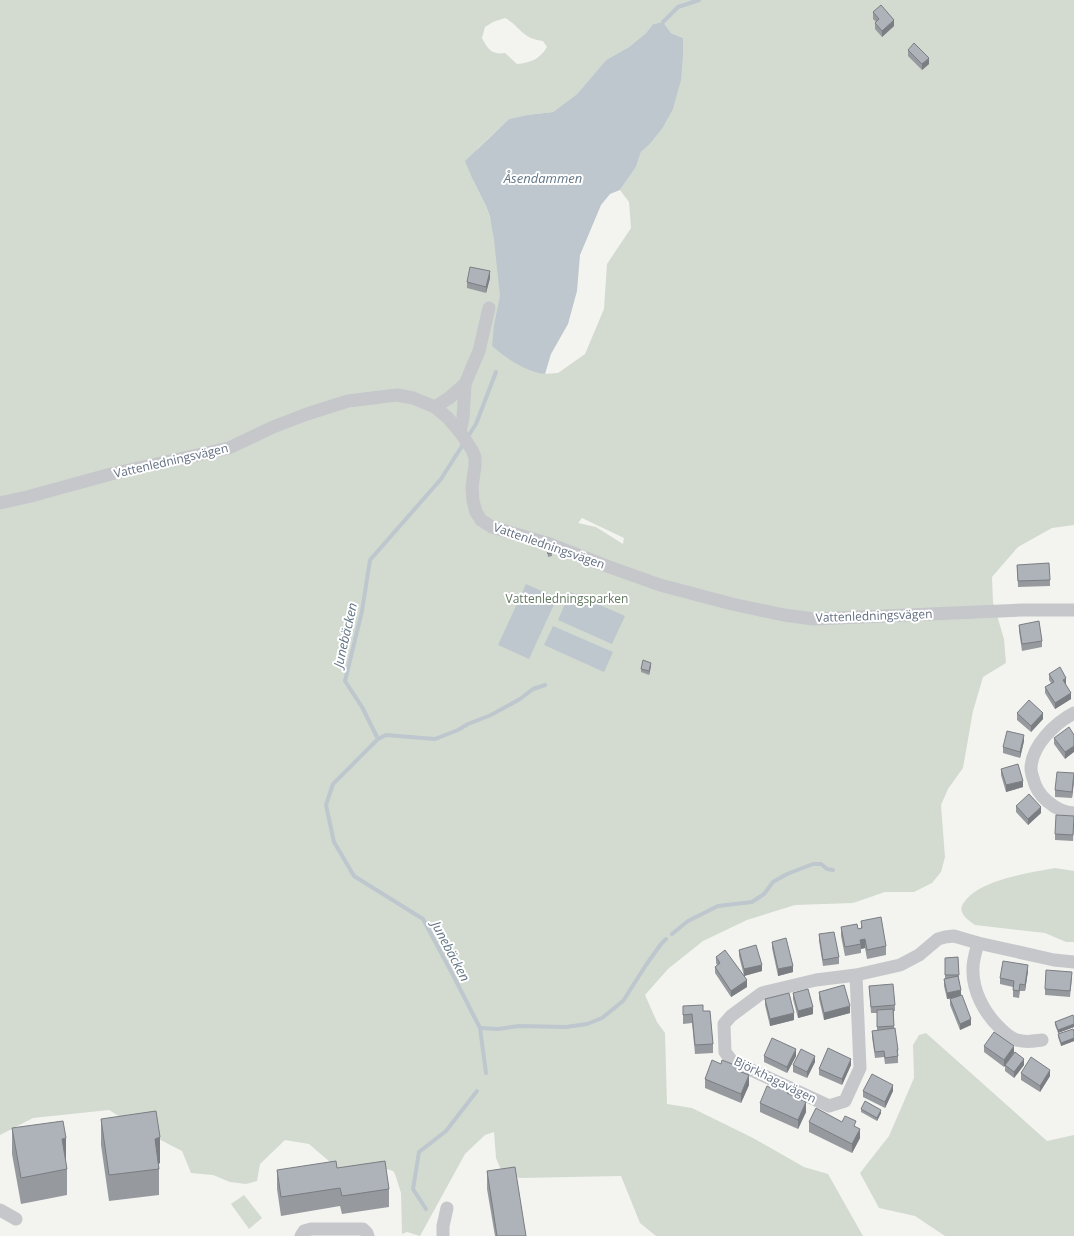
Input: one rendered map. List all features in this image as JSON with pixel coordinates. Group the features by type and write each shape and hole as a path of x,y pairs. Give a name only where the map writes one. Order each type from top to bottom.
{"street":[{"path":"460,432 463,418 465,384 479,351 489,308"},
{"path":"435,407 449,398 465,384"},
{"name":"Vattenledningsvägen","path":"0,503 34,496 111,474 229,448 273,427 348,401 397,395 413,398 435,407 448,418 460,432 475,457 472,487 473,501 476,512 481,520 492,527 550,544 660,585 724,602 784,615 814,619 1023,610 1074,610"},
{"path":"1074,713 1051,730 1041,742 1034,755 1031,769 1034,782 1041,796 1054,807 1069,813 1074,813"},
{"name":"Björkhagavägen","path":"856,975 860,1068 845,1101 829,1106 732,1061 725,1052 724,1024 731,1016 762,993 816,980 856,975 900,965 919,955 938,939 945,937 954,936 978,943 1054,960 1074,962"},
{"path":"978,943 973,967 974,982 984,1009 993,1021 1007,1035 1016,1040 1025,1042 1042,1040"},
{"path":"443,1236 443,1226 447,1208"},
{"path":"0,1210 16,1219"},
{"path":"301,1236 304,1231 311,1229 363,1228 368,1236"}],"green space":[{"name":"Vattenledningsparken","path":"0,0 1074,0 1074,525 1052,528 1018,547 992,577 993,602 1004,639 1006,663 983,677 973,711 963,768 948,789 941,805 945,857 941,872 932,883 914,892 885,892 853,903 795,905 747,920 703,941 668,969 645,995 657,1022 665,1033 667,1104 692,1108 753,1138 804,1167 828,1174 863,1236 656,1236 640,1223 621,1176 519,1178 501,1170 496,1158 494,1132 485,1135 465,1154 420,1236 407,1232 402,1234 401,1193 393,1171 375,1165 337,1168 309,1144 285,1140 260,1164 257,1181 246,1184 230,1182 213,1175 191,1173 182,1151 143,1131 109,1110 33,1118 0,1135","holes":["505,18 530,38 543,41 547,47 541,55 526,63 517,64 505,53 496,53 488,48 482,38 485,27 493,22","663,22 671,33 683,38 662,129 650,144 641,152 636,167 620,190 629,202 631,228 607,264 604,309 585,354 558,373 543,374 486,206 473,180 477,149 509,119 553,112 577,94 606,60 629,47 646,33 653,24","582,518 624,538 623,544 596,527 578,523"]},
{"path":"1055,868 1074,871 1074,942 1066,942 1045,933 975,925 967,919 961,910 965,901 973,893 994,882"},
{"path":"926,1033 1047,1141 1074,1135 1074,1236 945,1236 915,1216 879,1208 860,1173 889,1136 914,1078 913,1045 919,1035"},
{"path":"244,1195 262,1218 249,1229 231,1204"}],"water":[{"name":"Åsendammen","path":"663,22 671,33 683,38 681,80 673,109 662,129 650,144 641,152 636,167 620,190 610,194 601,205 580,255 577,291 568,324 551,354 545,374 530,370 510,360 492,346 494,325 500,296 494,240 490,217 486,206 465,161 509,119 553,112 577,94 606,60 629,47 646,33 653,24"},
{"path":"526,584 557,598 529,659 498,645"},
{"path":"570,592 625,616 612,644 558,620"},
{"path":"553,626 613,652 604,672 544,645"}],"building":[{"path":"881,5 894,20 882,31 875,23 879,19 873,12"},
{"path":"914,43 929,58 922,64 908,50"},
{"path":"470,267 490,271 486,287 467,282"},
{"path":"547,549 551,549 552,553 548,554"},
{"path":"1049,563 1050,580 1018,581 1017,565"},
{"path":"1039,621 1042,641 1022,644 1019,625"},
{"path":"643,660 651,663 649,671 641,669"},
{"path":"1060,667 1066,678 1063,680 1071,693 1055,703 1045,687 1054,682 1049,674"},
{"path":"1029,700 1043,713 1031,726 1017,713"},
{"path":"1069,727 1074,735 1074,746 1065,752 1054,738"},
{"path":"1007,731 1024,735 1020,752 1003,747"},
{"path":"1018,764 1023,781 1006,785 1001,769"},
{"path":"1057,772 1074,773 1072,792 1055,790"},
{"path":"1029,794 1041,807 1028,819 1016,806"},
{"path":"1056,815 1074,816 1073,835 1055,834"},
{"path":"881,917 886,946 867,950 865,939 860,940 861,944 845,947 841,927 857,924 858,929 862,928 861,921"},
{"path":"834,932 839,957 823,960 819,934"},
{"path":"786,938 793,966 778,969 772,942"},
{"path":"756,945 762,965 744,969 739,950"},
{"path":"725,950 747,980 731,991 715,967 720,963 716,957"},
{"path":"958,957 959,975 945,975 945,958"},
{"path":"1003,961 1028,965 1025,985 1020,984 1019,991 1013,990 1014,981 1000,978"},
{"path":"1046,970 1072,972 1070,991 1045,989"},
{"path":"958,976 961,990 947,993 944,979"},
{"path":"893,984 895,1005 871,1007 869,986"},
{"path":"844,985 850,1006 824,1013 819,992"},
{"path":"808,989 813,1007 798,1011 793,993"},
{"path":"789,993 794,1013 770,1019 765,999"},
{"path":"962,995 971,1019 960,1024 950,999"},
{"path":"703,1005 703,1011 710,1011 713,1044 695,1045 692,1014 683,1015 683,1006"},
{"path":"893,1009 894,1026 877,1027 877,1010"},
{"path":"1073,1015 1074,1024 1058,1030 1055,1022"},
{"path":"895,1028 898,1056 885,1058 884,1051 875,1052 872,1031"},
{"path":"1073,1029 1074,1038 1061,1043 1058,1034"},
{"path":"994,1032 1014,1046 1004,1060 984,1046"},
{"path":"772,1038 796,1049 787,1067 764,1056"},
{"path":"828,1048 851,1059 842,1079 819,1069"},
{"path":"801,1049 815,1056 807,1072 793,1065"},
{"path":"1015,1052 1024,1059 1014,1072 1005,1065"},
{"path":"1031,1057 1050,1070 1040,1086 1021,1073"},
{"path":"712,1060 721,1064 722,1060 737,1066 736,1070 749,1075 741,1094 705,1079"},
{"path":"872,1074 893,1085 885,1102 863,1091"},
{"path":"773,1084 806,1102 798,1120 760,1103 767,1086 771,1088"},
{"path":"865,1101 881,1110 877,1118 861,1109"},
{"path":"816,1108 842,1122 845,1116 856,1121 854,1126 860,1129 852,1144 809,1122"},
{"path":"156,1111 160,1137 155,1139 159,1169 109,1175 101,1119"},
{"path":"63,1121 66,1138 62,1139 67,1169 21,1178 12,1128"},
{"path":"336,1161 337,1168 385,1161 389,1189 342,1196 340,1188 281,1197 277,1170"},
{"path":"515,1167 526,1236 497,1236 487,1171"}],"waterway":[{"path":"663,22 678,7 699,0"},
{"name":"Junebäcken","path":"486,1073 480,1028 423,919 354,876 334,842 326,805 333,784 378,739 362,707 345,681 362,611 370,560 441,479 476,424 496,372"},
{"path":"378,739 386,735 435,739 491,715 520,699 533,689 545,685"},
{"path":"672,934 688,921 718,906 752,902 764,894 773,882 787,874 813,864 821,864 827,869 833,870"},
{"path":"480,1028 498,1029 519,1026 566,1027 587,1024 602,1018 623,1001 646,965 666,939"},
{"name":"Junebäcken","path":"426,1209 413,1189 419,1152 446,1131 477,1091"}]}
